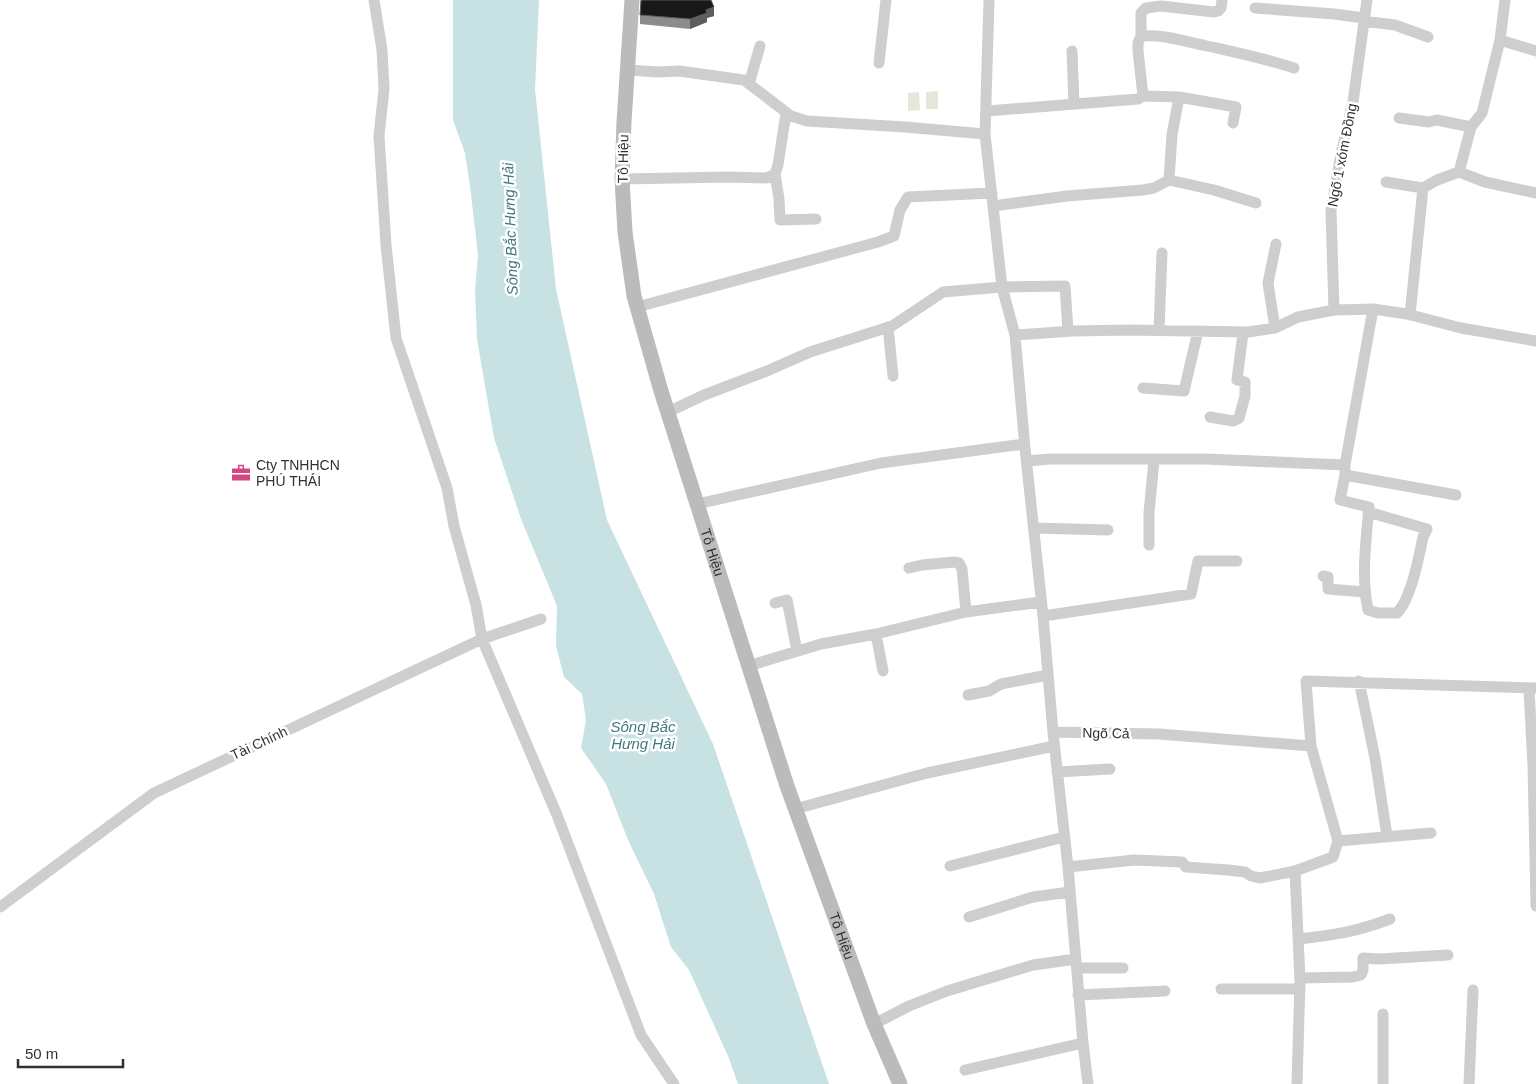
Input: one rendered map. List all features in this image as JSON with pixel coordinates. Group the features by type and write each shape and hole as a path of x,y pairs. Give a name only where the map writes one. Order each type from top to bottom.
{"main road":[{"name":"Tô Hiệu","path":"632,0 622,179 624,232 634,296 668,412 795,809 874,1024 900,1084"}],"street":[{"path":"374,0 382,50 384,89 380,136 386,245 396,338 447,488 454,526 476,605 482,640 557,815 641,1034 674,1084"},
{"path":"880,63 886,0"},
{"path":"989,0 985,134 1002,287 1015,335 1054,746 1070,892 1076,927 1078,995 1088,1084"},
{"path":"1143,96 1138,51 1138,43 1141,36 1141,12 1146,8 1161,6 1214,12 1221,8 1222,0"},
{"name":"Ngõ 1 xóm Đồng","path":"1334,310 1331,211 1353,102 1367,0"},
{"path":"1458,172 1471,126 1482,113 1500,40 1505,0"},
{"path":"1255,8 1334,14 1364,19 1395,25 1428,37"},
{"path":"1141,36 1149,35 1183,40 1260,57 1294,68"},
{"path":"1500,40 1536,51"},
{"path":"749,84 760,46"},
{"path":"1072,52 1074,104"},
{"path":"629,70 678,72 744,80 786,113 807,121 985,134"},
{"path":"987,111 1138,99 1143,96 1179,97 1236,107 1233,123"},
{"path":"1170,180 1172,135 1179,97"},
{"path":"786,113 775,174 780,220 816,219"},
{"path":"1399,118 1429,122 1437,120 1471,126"},
{"path":"1386,182 1423,188 1458,172 1485,182 1536,193"},
{"path":"622,179 767,178 775,174"},
{"path":"993,206 1067,196 1143,190 1154,188 1170,180 1214,190 1256,203"},
{"path":"1410,315 1423,188"},
{"path":"637,307 878,242 894,236 900,210 908,197 992,193"},
{"path":"1275,328 1268,283 1276,244"},
{"path":"1159,330 1162,253"},
{"path":"668,412 704,395 768,371 810,352 888,327 943,292 1002,287 1065,286 1068,331"},
{"path":"1368,512 1427,529 1423,537 1403,608 1397,613 1378,613 1368,610 1365,592 1368,512 1369,507 1340,500 1373,309"},
{"path":"1015,335 1068,331 1159,330 1243,333 1275,328 1298,318 1334,310 1373,309 1410,315 1461,328 1536,341"},
{"path":"888,327 893,376"},
{"path":"1143,388 1184,391 1198,331"},
{"path":"1210,418 1233,421 1239,418 1245,396 1246,382 1237,380 1243,333"},
{"path":"697,504 881,463 1024,444"},
{"path":"1027,461 1050,459 1205,459 1345,470 1456,495"},
{"path":"1149,545 1148,513 1154,460"},
{"path":"1034,528 1108,530"},
{"path":"1043,616 1190,594 1198,561 1237,561"},
{"path":"909,568 922,564 959,563 962,569 966,612"},
{"path":"1323,576 1328,577 1328,589 1365,592"},
{"path":"775,603 787,600 797,651"},
{"path":"748,666 821,644 876,634 966,612 1041,602"},
{"name":"Tài Chính","path":"0,906 154,793 482,640 541,618"},
{"path":"876,634 883,671"},
{"path":"968,695 989,692 1001,684 1048,675"},
{"path":"1068,867 1134,860 1182,862 1186,867 1245,872 1260,878 1296,871 1333,857 1338,841 1311,746 1306,681 1359,681 1532,688 1536,906"},
{"path":"1359,681 1375,758 1387,836"},
{"name":"Ngõ Cả","path":"1053,732 1159,734 1311,746"},
{"path":"795,809 927,773 1054,746"},
{"path":"1057,772 1110,769"},
{"path":"1338,841 1431,833"},
{"path":"950,866 1064,837"},
{"path":"1296,871 1300,983 1297,1084"},
{"path":"969,917 1033,897 1070,892"},
{"path":"1299,939 1346,934 1368,928 1390,918"},
{"path":"1221,989 1353,977 1361,975 1363,970 1362,958 1379,959 1448,955"},
{"path":"874,1024 909,1006 947,991 1033,965 1076,964 1123,968"},
{"path":"1469,1084 1473,990"},
{"path":"1078,995 1165,991"},
{"path":"1383,1014 1383,1084"},
{"path":"965,1070 1083,1043"}],"shaded area":[{"path":"938,91 938,109 926,109 926,92"},
{"path":"919,92 920,110 908,111 908,93"}],"water":[{"name":"Sông Bắc Hưng Hải","path":"453,0 539,0 535,89 556,289 607,520 713,744 829,1084 738,1084 728,1056 689,970 671,947 654,894 628,840 606,784 581,748 586,720 582,694 564,677 556,646 557,606 521,519 494,438 477,339 475,291 478,255 465,153 453,120"}],"building":[{"path":"641,0 711,0 714,7 706,10 707,13 690,19 640,15"}],"place":[{"name":"Cty TNHHCN PHÚ THÁI","path":"241,473"}]}
